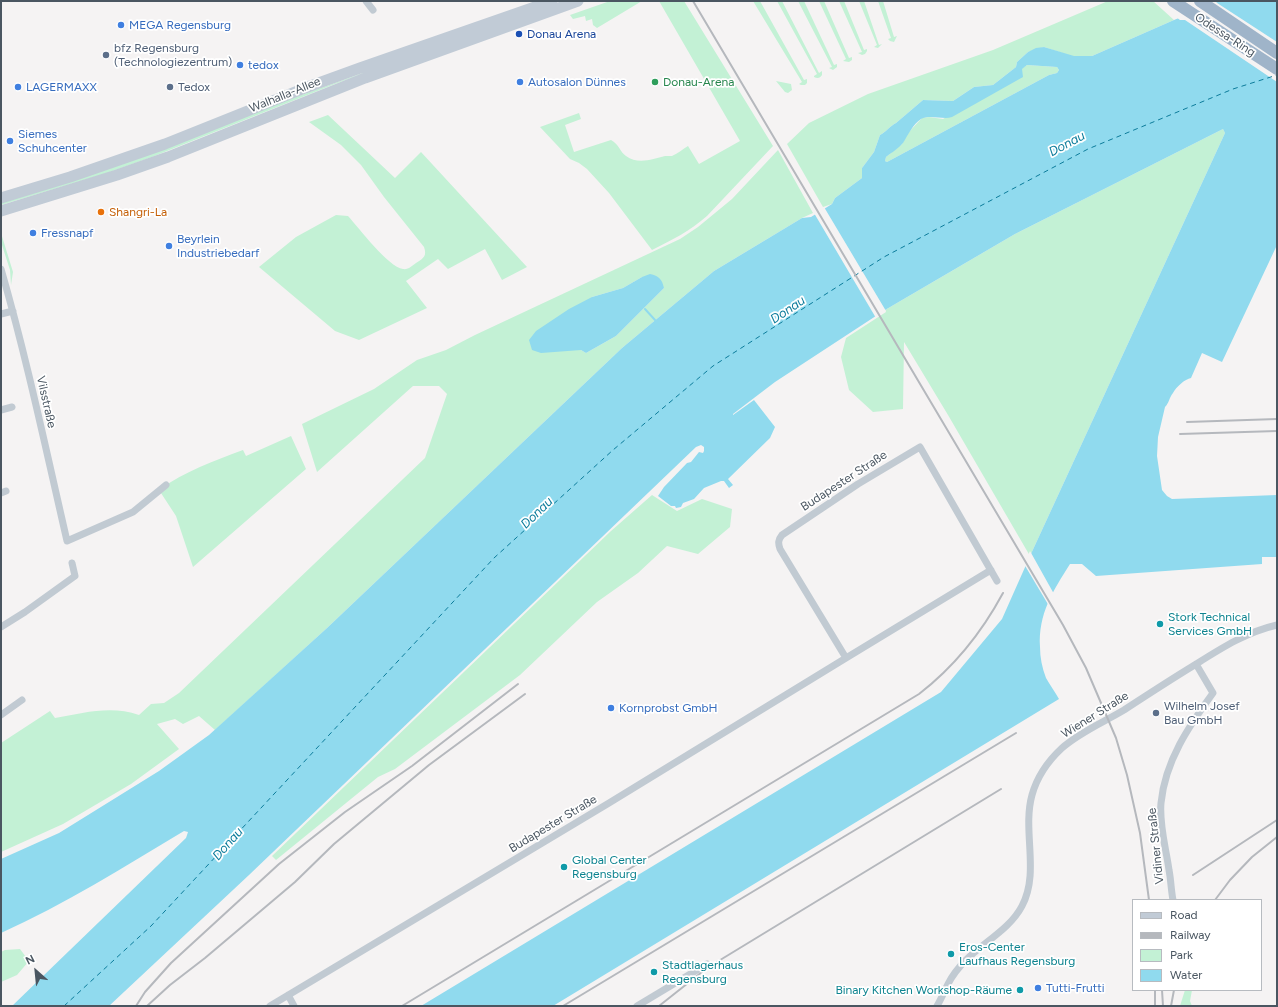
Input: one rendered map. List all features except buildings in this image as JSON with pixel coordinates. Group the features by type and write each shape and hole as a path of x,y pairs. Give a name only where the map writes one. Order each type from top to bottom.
{"highway":[{"name":"Odessa-Ring","path":"1173,1 1277,69"},
{"name":"Odessa-Ring","path":"1200,1 1277,53"}],"main road":[{"name":"Walhalla-Allee","path":"1,198 70,177 165,144 353,70 552,1"},
{"name":"Walhalla-Allee","path":"1,211 168,157 350,84 578,1"}],"street":[{"path":"366,1 373,10"},
{"name":"Vilsstraße","path":"1,269 13,311 67,541 133,512 166,485"},
{"path":"1,314 13,311"},
{"path":"1,410 12,407"},
{"name":"Budapester Straße","path":"846,658 780,549 778,544 779,539 782,535 872,476 920,447 997,581"},
{"path":"1,627 25,612 75,576 72,563"},
{"name":"Budapester Straße","path":"270,1006 609,803 991,570"},
{"name":"Wiener Straße","path":"937,1006 948,984 962,965 1013,919 1027,896 1030,881 1029,808 1031,796 1036,782 1043,770 1061,749 1069,742 1123,710 1222,647 1240,637 1277,625"},
{"name":"Vidiner Straße","path":"1173,899 1162,828 1161,804 1168,773 1181,742 1195,718 1213,694 1196,664"},
{"path":"1,715 22,700"},
{"path":"637,1006 707,964"},
{"path":"288,996 294,1006"}],"green space":[{"path":"610,1 642,1 597,28 593,25 592,19 586,21 585,16 573,19 570,15"},
{"path":"659,1 684,1 773,146 707,216 687,231 652,250 609,193 587,169 570,159 540,127 579,113 581,119 565,125 574,152 611,140 626,156 640,161 672,156 688,146 699,164 740,141"},
{"path":"753,1 760,1 804,80 807,79 807,83 805,85 799,84 802,82"},
{"path":"777,1 782,1 819,73 822,71 822,75 820,77 814,77 817,74"},
{"path":"798,1 804,1 834,65 837,64 837,67 833,70 829,68 832,67"},
{"path":"819,1 824,1 849,58 852,57 852,60 849,62 843,61 846,59"},
{"path":"839,1 844,1 864,50 867,49 865,54 862,55 858,53 862,52"},
{"path":"859,1 864,1 879,45 882,44 878,48 874,47 877,45"},
{"path":"878,1 883,1 894,37 897,36 894,42 888,39 891,38"},
{"path":"1108,1 1153,1 1174,20 1092,56 1074,57 1044,47 1028,52 1017,62 1016,67 993,85 974,87 953,101 923,100 880,135 874,152 862,168 862,178 835,198 832,204 823,207 787,144 809,123 868,94 993,50"},
{"path":"435,47 335,84 152,157 107,173 1,205 1,203"},
{"path":"1027,65 1057,67 1059,70 1057,73 1049,75 887,162 885,161 886,157 902,144 907,134 922,118 929,117 943,119"},
{"path":"776,81 791,84 792,90 788,93 785,92"},
{"path":"328,115 395,178 421,152 527,267 502,280 485,249 448,269 438,259 406,281 427,308 359,340 335,331 259,267 296,237 336,215 348,216 382,255 397,267 403,269 408,268 423,258 425,253 424,247 384,197 361,165 341,145 309,122"},
{"path":"1223,129 1225,133 1030,556 904,342 903,409 873,412 849,390 841,357 846,338 886,312 885,310 1015,234"},
{"path":"778,150 813,213 802,218 714,271 622,348 327,628 215,730 199,716 183,724 175,719 157,724 179,749 131,784 63,824 1,852 1,743 50,711 55,718 86,712 108,710 128,712 139,715 151,704 164,703 179,693 425,458 447,394 439,386 413,386 317,472 302,424 374,389 417,360 446,350 680,239 698,227 732,199","holes":["642,277 664,288 616,336 586,353 581,350 592,297 623,288"]},
{"path":"1,233 13,272 11,285 10,270 1,242"},
{"path":"291,436 306,469 193,567 176,516 159,490 179,477 211,462 243,450 246,456"},
{"path":"652,495 677,511 702,499 732,509 730,527 698,554 667,546 638,573 597,602 520,675 395,769 378,777 276,860 272,856 611,531"},
{"path":"20,949 29,961 17,975 1,982 1,952 5,950"},
{"path":"1185,991 1192,991 1190,1001 1192,1006 1180,1006"}],"water":[{"name":"Donau","path":"1220,1 1277,1 1277,245 1222,362 1202,353 1191,378 1176,388 1165,407 1158,437 1157,456 1162,490 1172,499 1277,495 1277,557 1262,557 1262,564 1096,576 1082,564 1070,564 1048,603 1041,624 1040,635 1040,655 1043,670 1046,678 1059,699 553,1006 421,1006 941,692 1002,619 1225,133 1223,129 1015,234 885,310 775,382 733,414 754,400 775,427 770,438 728,479 733,485 729,488 724,481 721,481 704,488 694,499 683,503 681,507 676,508 658,496 664,487 687,463 691,462 699,452 703,453 704,447 701,445 696,447 249,875 109,1006 12,1006 186,838 188,832 184,831 48,910 1,933 1,859 59,833 159,771 209,735 327,628 622,348 714,271 802,218 811,217 832,204 835,198 862,178 862,168 874,152 880,135 923,100 953,101 974,87 993,85 1016,67 1017,62 1028,52 1036,48 1044,47 1074,56 1092,56","holes":["1027,65 1057,67 1059,70 1057,73 1049,75 887,162 885,161 886,157 903,143 913,127 921,119 928,117 952,117 1023,77 1022,69"]},
{"path":"650,274 660,278 664,288 616,336 586,353 581,350 541,353 532,350 529,340 536,331 569,309 592,297 623,288"}],"pier":[{"path":"1214,1 1277,42 1277,82 1185,20 1180,20 1176,17"},
{"path":"824,207 886,311 876,318 814,213"},
{"path":"1030,551 1054,594 1049,606 1024,564"}],"waterway":[{"path":"645,309 655,320"}],"ferry route":[{"path":"64,1006 151,926 494,558 613,450 713,366 884,257 1088,149 1233,89 1277,75"}],"railway":[{"path":"693,1 1063,625 1086,668 1116,738 1127,775 1140,833 1149,899"},
{"path":"1187,422 1277,419"},
{"path":"1180,434 1277,431"},
{"path":"402,1006 919,694 932,684 966,648 986,621 1003,593"},
{"path":"136,1006 145,992 171,963 279,864 345,812 412,766 518,684"},
{"path":"147,1006 170,985 205,958 295,882 334,844 429,765 525,694"},
{"path":"563,1006 1016,733"},
{"path":"659,1006 707,968 1001,789"},
{"path":"1193,875 1277,820"},
{"path":"1216,899 1230,880 1252,857 1277,837"},
{"path":"1155,991 1155,1006"},
{"path":"1162,991 1163,1006"},
{"path":"1171,1006 1174,991"}],"place":[{"name":"MEGA Regensburg","path":"121,25"},
{"name":"Donau Arena","path":"519,34"},
{"name":"bfz Regensburg (Technologiezentrum)","path":"106,55"},
{"name":"tedox","path":"240,65"},
{"name":"Autosalon Dünnes","path":"520,82"},
{"name":"Donau-Arena","path":"655,82"},
{"name":"LAGERMAXX","path":"18,87"},
{"name":"Tedox","path":"170,87"},
{"name":"Siemes Schuhcenter","path":"10,141"},
{"name":"Shangri-La","path":"101,212"},
{"name":"Fressnapf","path":"33,233"},
{"name":"Beyrlein Industriebedarf","path":"169,246"},
{"name":"Stork Technical Services GmbH","path":"1160,624"},
{"name":"Kornprobst GmbH","path":"611,708"},
{"name":"Wilhelm Josef Bau GmbH","path":"1156,713"},
{"name":"Global Center Regensburg","path":"564,867"},
{"name":"Eros-Center Laufhaus Regensburg","path":"951,954"},
{"name":"Stadtlagerhaus Regensburg","path":"654,972"},
{"name":"Tutti-Frutti","path":"1038,988"},
{"name":"Binary Kitchen Workshop-Räume","path":"1020,990"}]}
